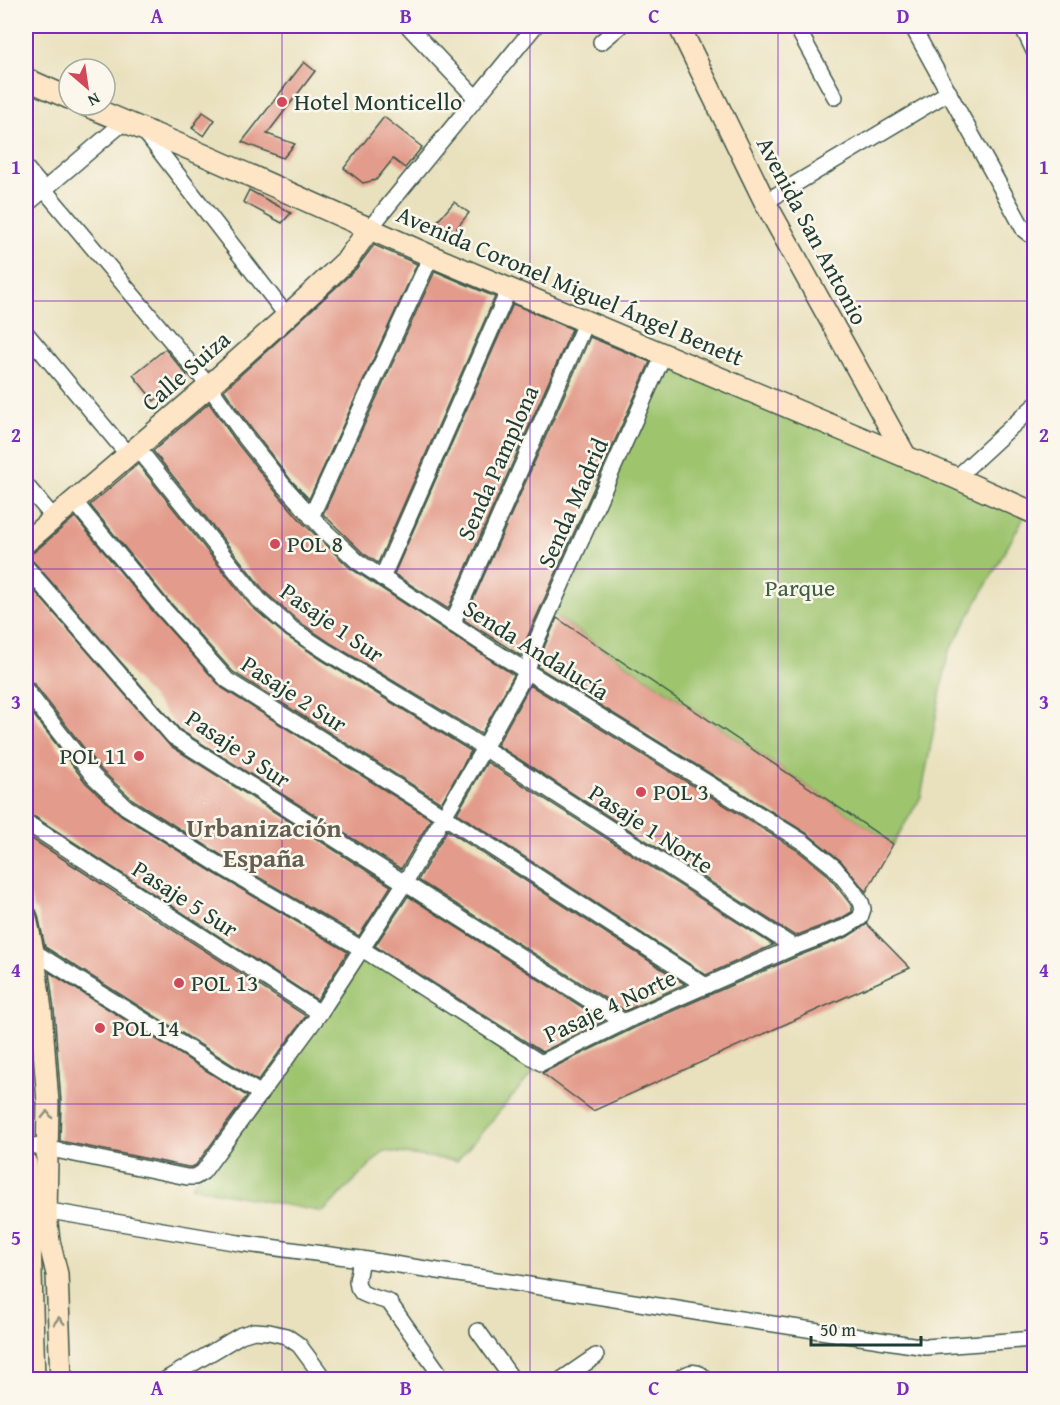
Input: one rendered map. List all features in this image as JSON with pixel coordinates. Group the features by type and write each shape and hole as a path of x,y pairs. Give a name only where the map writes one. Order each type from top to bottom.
{"street":[{"path":"408,26 476,98"},
{"path":"370,228 533,26"},
{"path":"601,42 620,26"},
{"name":"Avenida San Antonio","path":"680,26 765,202 906,457"},
{"path":"796,26 835,97"},
{"path":"912,26 1024,230 1035,236"},
{"path":"1022,26 1035,51"},
{"path":"26,79 57,93"},
{"path":"765,202 949,92"},
{"name":"Avenida Coronel Miguel Ángel Benett","path":"113,117 431,256 1035,513"},
{"path":"26,205 124,122"},
{"path":"144,130 287,316"},
{"name":"Senda Andalucía","path":"26,168 209,386 283,486 311,517 357,561 452,624 802,842 834,867 852,890 861,902 863,909 860,918"},
{"name":"Calle Suiza","path":"26,542 209,386 287,316 347,260 370,228"},
{"path":"311,517 431,256"},
{"path":"382,578 509,289"},
{"name":"Senda Pamplona","path":"452,624 586,321"},
{"name":"Pasaje 1 Sur","path":"26,333 133,451 259,600 292,629 484,748"},
{"name":"Senda Madrid","path":"47,1149 187,1177 195,1177 203,1172 320,1013 404,884 484,748 527,671 536,642 664,354"},
{"path":"956,478 1035,406"},
{"path":"26,485 54,518"},
{"name":"Pasaje 2 Sur","path":"74,501 159,604 227,680 706,986"},
{"name":"Pasaje 3 Sur","path":"26,567 174,737 624,1022"},
{"path":"26,690 94,777 126,807 362,949"},
{"name":"Pasaje 1 Norte","path":"484,748 795,947"},
{"name":"Pasaje 5 Sur","path":"26,825 30,825 320,1013"},
{"path":"26,918 41,1010 48,1103 47,1149 37,1209 34,1380"},
{"name":"Pasaje 4 Norte","path":"362,949 541,1063 624,1022 844,928 860,918"},
{"path":"33,951 261,1094"},
{"path":"26,1144 47,1149"},
{"path":"26,1163 57,1274 61,1380"},
{"path":"37,1209 239,1243 527,1284 926,1347 1035,1339"},
{"path":"361,1259 358,1287 369,1296 389,1302 444,1380"},
{"path":"165,1380 241,1335 254,1331 286,1336 299,1345 325,1380"},
{"path":"478,1331 513,1380"},
{"path":"561,1380 596,1356"},
{"path":"681,1377 690,1372 697,1372 704,1375 707,1380"}],"green space":[{"name":"Parque","path":"664,354 1028,510 948,654 921,797 893,844 549,612"},
{"path":"365,952 541,1063 457,1161 384,1151 323,1212 191,1187"}],"building":[{"name":"Hotel Monticello","path":"304,62 315,71 267,134 295,144 283,158 242,142"},
{"path":"203,112 215,120 204,136 192,128"},
{"path":"384,117 422,147 405,168 393,159 376,180 363,183 344,168"},
{"path":"249,190 291,213 282,223 243,202"},
{"path":"454,202 469,213 452,234 437,222"},
{"path":"374,245 417,264 309,499 290,479 224,390 356,269"},
{"path":"435,271 495,297 378,563 363,553 323,514"},
{"path":"513,304 572,329 448,609 394,574"},
{"path":"590,337 650,362 521,656 464,620"},
{"path":"165,349 187,375 154,401 133,375"},
{"name":"POL 8","path":"209,403 276,492 303,523 350,568 514,675 481,734 332,644 298,621 266,593 153,451"},
{"path":"138,464 251,606 286,636 322,660 471,751 441,803 233,672 166,598 90,505"},
{"path":"75,517 152,610 222,688 431,819 401,869 180,730 33,561 26,557 26,554 34,552"},
{"name":"POL 11","path":"26,581 169,745 391,886 359,936 224,857 132,799 101,770 34,684 26,680"},
{"path":"557,618 893,844 866,892 841,861 808,834 538,667"},
{"name":"POL 3","path":"530,685 797,850 827,874 852,906 852,912 795,936 497,745"},
{"path":"26,705 86,783 121,815 348,952 317,1000 35,817 26,815"},
{"path":"487,762 773,945 706,975 457,813"},
{"path":"447,830 685,984 625,1011 418,880"},
{"name":"POL 13","path":"26,835 306,1016 258,1081 45,947 38,915 33,908 26,881"},
{"path":"408,896 604,1021 542,1052 375,946"},
{"path":"867,924 910,968 593,1111 542,1073 636,1027 847,937"},
{"name":"POL 14","path":"49,972 247,1096 196,1165 188,1167 60,1141 61,1102"}],"place":[{"name":"Hotel Monticello","path":"282,102"},
{"name":"POL 8","path":"275,544"},
{"name":"POL 11","path":"139,756"},
{"name":"POL 3","path":"641,792"},
{"name":"POL 13","path":"179,983"},
{"name":"POL 14","path":"100,1028"}],"district":[{"name":"Urbanización España","path":"264,843"}]}
